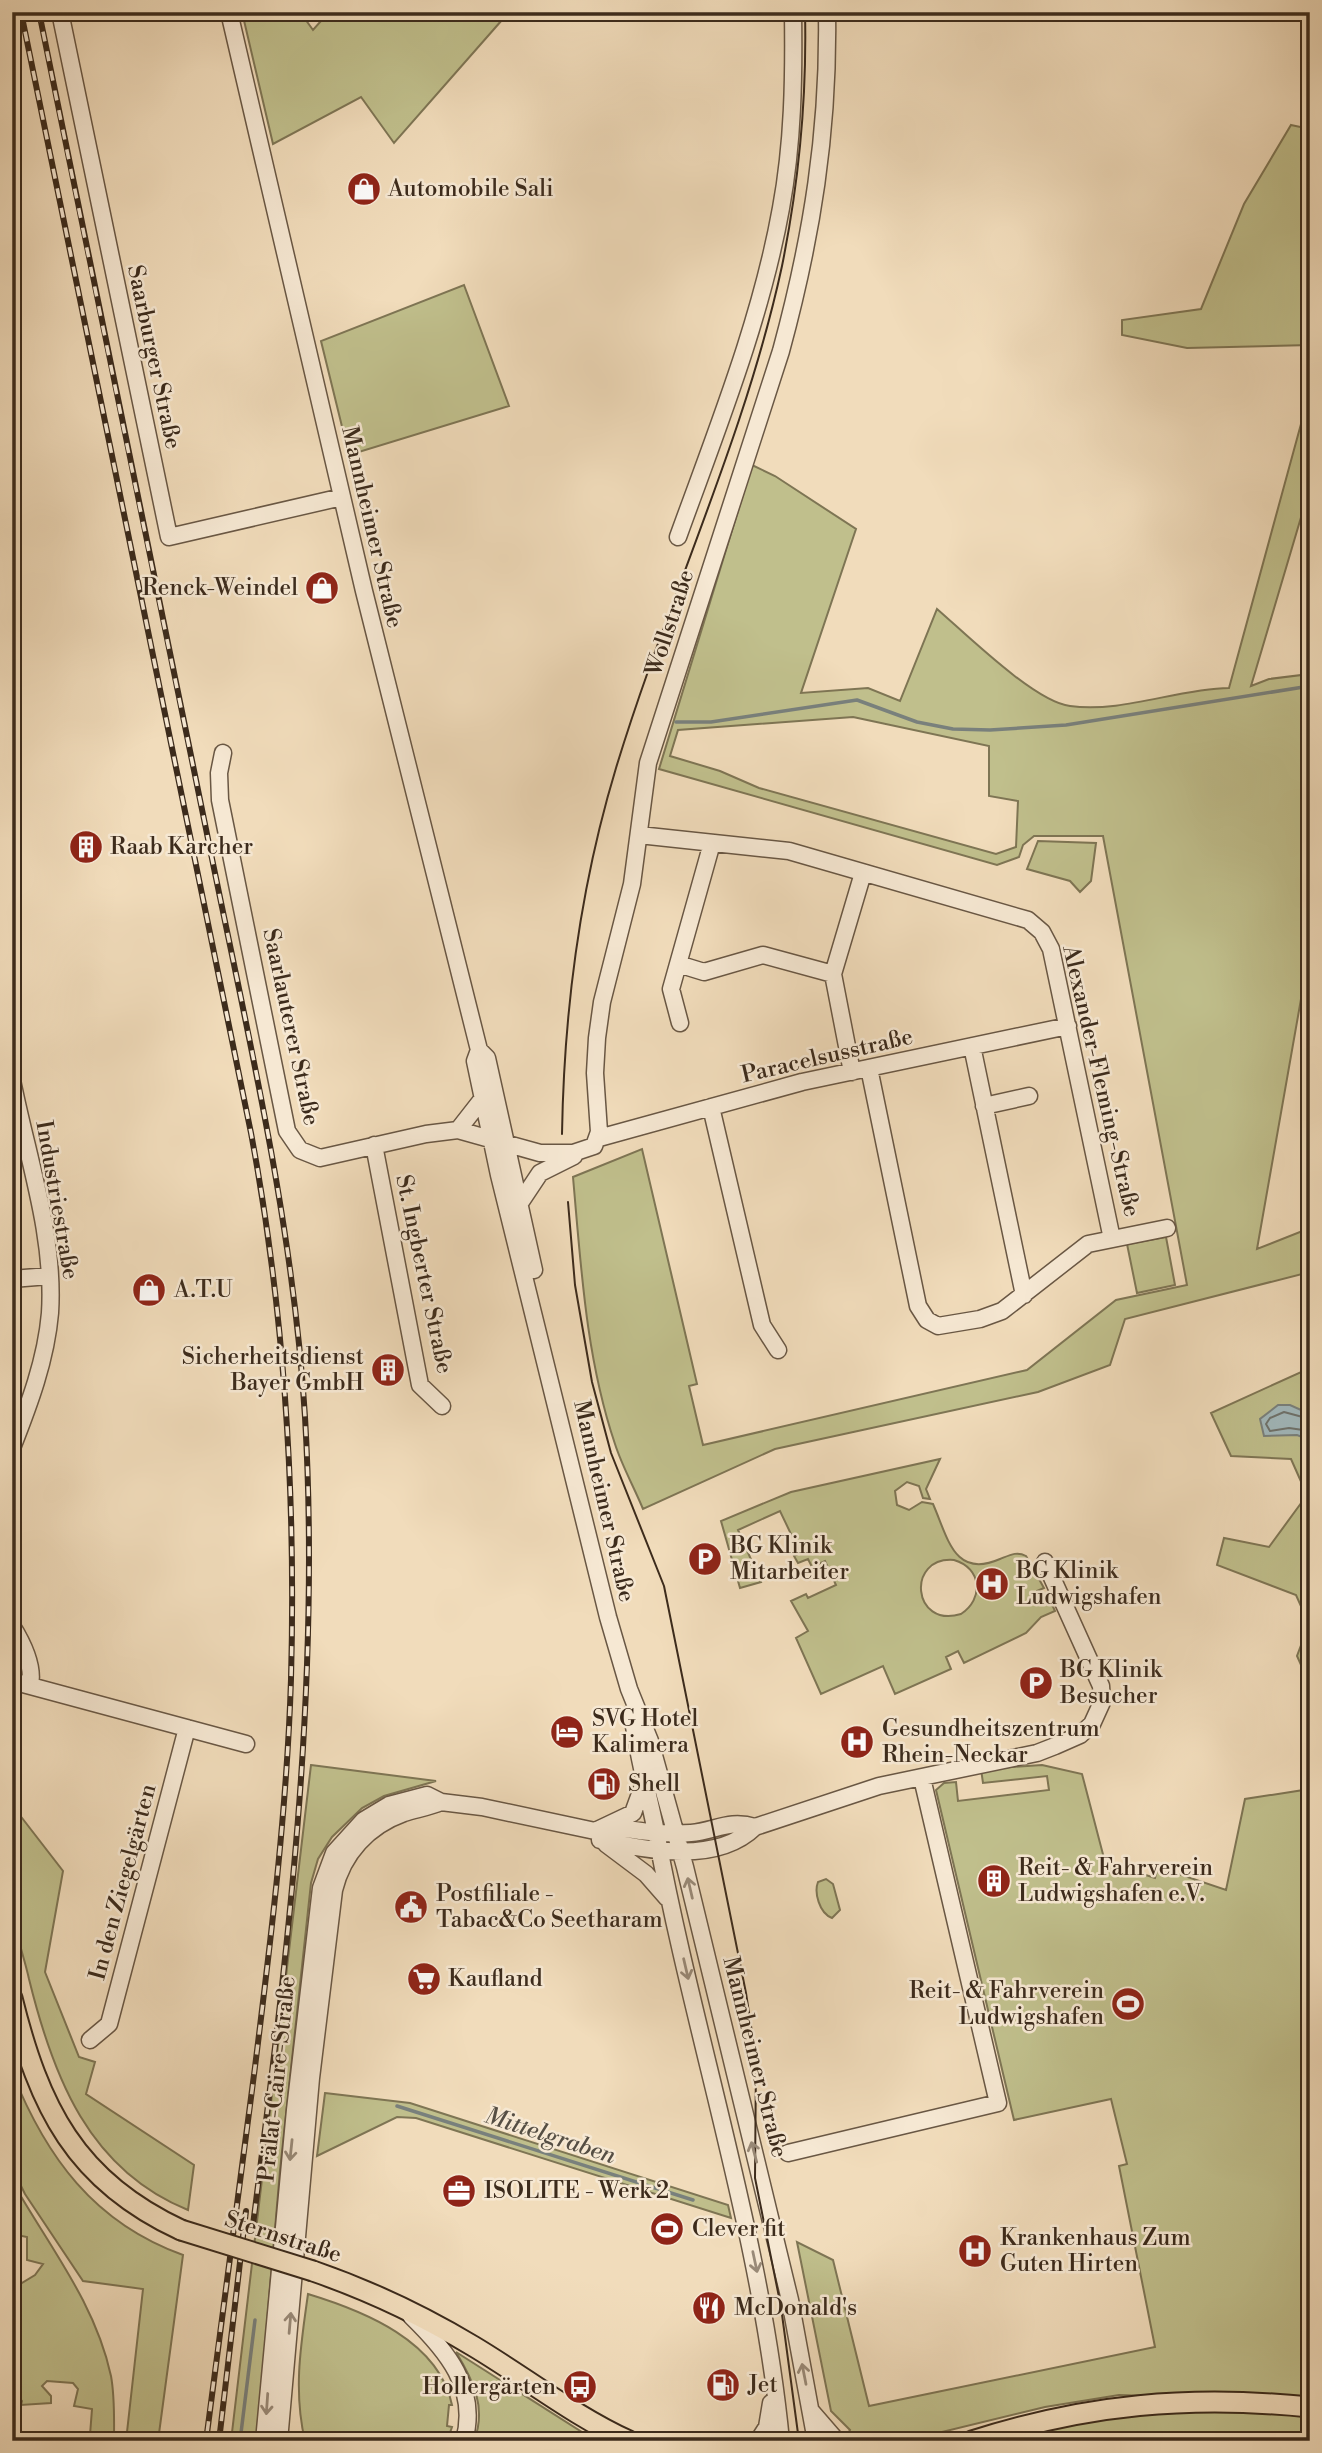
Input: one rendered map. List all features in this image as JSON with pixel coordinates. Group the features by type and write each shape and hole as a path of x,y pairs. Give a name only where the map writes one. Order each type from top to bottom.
{"main road":[{"name":"Sternstraße","path":"12,1998 33,2068 51,2110 97,2175 119,2195 151,2216 181,2230 342,2281 407,2312 471,2345 597,2425 629,2441"},
{"path":"972,2441 1069,2416 1179,2400 1310,2407"}],"street":[{"name":"Saarburger Straße","path":"60,12 169,537 342,497"},
{"name":"Mannheimer Straße","path":"229,12 438,896 479,1050 487,1058 498,1139 608,1617 643,1743 677,1833 768,2206 816,2441"},
{"path":"678,537 760,300 781,208 791,134 793,12"},
{"name":"Wollstraße","path":"595,1144 597,1038 602,1002 632,884 648,763 781,351 800,283 815,207 827,102 827,12"},
{"name":"Saarlauterer Straße","path":"223,753 219,773 220,800 287,1130 300,1150 320,1158 458,1130 498,1139"},
{"name":"Alexander-Fleming-Straße","path":"639,835 789,851 1028,920 1042,932 1051,948 1112,1239"},
{"path":"680,1023 671,989 712,843"},
{"path":"852,1072 833,974 863,873"},
{"path":"678,964 704,972 763,955 833,974"},
{"name":"Paracelsusstraße","path":"595,1144 712,1107 852,1072 1068,1026"},
{"path":"972,1046 1024,1295"},
{"name":"Mannheimer Straße","path":"479,1050 475,1060 483,1098 520,1203 548,1335 548,1364"},
{"path":"869,1068 918,1306 927,1320 938,1326 980,1320 1002,1311 1088,1244 1167,1228"},
{"name":"Industriestraße","path":"12,1080 42,1223 49,1276 50,1312 43,1356 12,1448"},
{"path":"984,1106 1029,1096"},
{"path":"458,1130 483,1098"},
{"path":"712,1107 762,1325 778,1350"},
{"path":"498,1139 557,1154 595,1144"},
{"path":"520,1203 540,1173 595,1144"},
{"name":"St. Ingberter Straße","path":"374,1146 421,1385 442,1406"},
{"path":"12,1279 49,1276"},
{"path":"754,1827 879,1786 1037,1753 1080,1735 1099,1715 1101,1686 1045,1562"},
{"path":"12,1626 29,1667 30,1685"},
{"path":"12,1681 246,1744"},
{"name":"In den Ziegelgärten","path":"90,2040 109,2024 187,1728"},
{"name":"Mannheimer Straße","path":"643,1743 645,1780 670,1903 755,2260 774,2369 781,2441"},
{"path":"788,2153 998,2103 922,1777"},
{"path":"645,1780 633,1813 601,1832 646,1874 670,1903"},
{"name":"Prälat-Caire-Straße","path":"264,2441 294,2190 321,1888 334,1853 364,1819 389,1805 427,1795 441,1802 482,1807 601,1832 659,1851 697,1850 742,1839 754,1827 739,1822 694,1833 601,1832"},
{"name":"Prälat-Caire-Straße","path":"279,2441 294,2190"},
{"path":"407,2312 448,2355 463,2382 468,2405 464,2441"},
{"path":"758,2441 770,2416 774,2369"},
{"path":"284,2390 292,2441"},
{"path":"811,2411 837,2441"}],"shaded area":[{"path":"242,12 300,12 313,30 329,12 509,12 394,143 361,97 273,144"},
{"path":"1291,125 1310,129 1310,345 1187,348 1122,335 1122,320 1201,309 1244,204"},
{"path":"464,285 509,406 349,455 321,341"},
{"path":"1310,391 1310,487 1251,686 1269,679 1310,674 1310,948 1257,1249 1310,1228 1310,1272 1125,1319 1110,1365 1038,1392 775,1449 643,1509 618,1452 597,1379 586,1312 573,1177 642,1149 697,1384 689,1386 703,1445 1027,1370 1116,1300 1187,1285 1103,836 1034,836 1023,845 1019,857 997,865 659,769 752,465 775,476 856,529 801,693 868,688 900,701 937,609 1020,680 1055,702 1070,706 1110,706 1229,688","holes":["853,717 989,746 989,796 1018,801 1016,847 996,854 759,788 720,771 670,756 678,730"]},
{"path":"1038,841 1096,843 1091,881 1080,892 1070,881 1027,869"},
{"path":"1166,1237 1175,1285 1137,1293 1127,1244"},
{"path":"1310,1368 1310,1685 1297,1656 1309,1624 1296,1595 1217,1565 1224,1538 1269,1547 1307,1495 1291,1459 1231,1456 1211,1413"},
{"path":"940,1459 926,1489 930,1499 923,1498 919,1486 907,1482 895,1491 897,1505 909,1510 922,1502 933,1504 955,1552 972,1564 985,1564 1013,1554 1026,1556 1044,1588 1037,1591 1037,1599 1049,1598 1055,1611 1041,1617 1026,1633 964,1663 958,1651 946,1657 951,1669 895,1694 883,1666 821,1694 796,1638 808,1631 791,1601 806,1594 808,1598 836,1585 825,1561 812,1567 808,1559 798,1563 794,1556 800,1553 780,1511 738,1530 761,1582 740,1588 721,1521 791,1492","holes":["954,1560 963,1564 975,1577 977,1584 974,1600 961,1614 945,1616 932,1611 921,1591 922,1579 928,1569 939,1562"]},
{"path":"311,1765 436,1781 384,1796 362,1808 332,1837 318,1859 311,1883 280,2170 257,2441 231,2441"},
{"path":"1042,1765 1082,1774 1105,1862 1155,1878 1158,1867 1226,1890 1245,1799 1310,1789 1310,2401 1119,2395 1045,2407 905,2441 844,2440 850,2430 831,2411 797,2242 833,2260 869,2406 1155,2347 1119,2166 1127,2164 1111,2099 1014,2120 936,1790 944,1783 956,1782 958,1801 1049,1790 1047,1776 983,1783 981,1769"},
{"path":"12,1805 63,1871 45,1972 79,2057 95,2062 86,2094 194,2165 188,2210 154,2193 125,2171 101,2145 80,2116 64,2085 39,2015 13,1916"},
{"path":"826,1879 833,1884 840,1910 832,1918 824,1912 817,1896 818,1882"},
{"path":"12,2072 41,2132 77,2183 124,2225 183,2255 158,2441 126,2441 143,2289 83,2281 25,2194 12,2168"},
{"path":"325,2093 410,2103 728,2205 731,2218 416,2118 397,2117 317,2156"},
{"path":"12,2181 69,2275 94,2323 111,2376 114,2441 90,2435 92,2409 74,2406 78,2389 73,2383 47,2381 42,2386 51,2396 51,2403 21,2405 22,2401 12,2391 12,2289 35,2275 43,2264 27,2260 27,2237 12,2234"},
{"path":"308,2294 375,2320 415,2346 432,2363 444,2383 452,2405 449,2405 447,2426 452,2427 447,2441 305,2441 299,2385"},
{"path":"456,2352 596,2441 474,2441 479,2417 476,2395"},
{"path":"1177,2408 1310,2415 1310,2441 1015,2441 1062,2426"}],"water":[{"path":"1278,1405 1290,1405 1310,1414 1310,1440 1297,1435 1264,1436 1260,1419"}],"waterway":[{"path":"676,722 711,722 857,700 917,722 953,729 990,730 1066,725 1310,686"},
{"name":"Mittelgraben","path":"397,2106 693,2200"},
{"name":"Mittelgraben","path":"240,2441 255,2320"}],"tram line":[{"path":"562,1134 570,995 584,903 603,813 636,705 748,393 782,266 801,140 805,12"},
{"path":"568,1202 575,1285 592,1382 611,1453 664,1586 746,1993 756,2059 755,2178 781,2307 799,2441"}],"railway":[{"path":"21,12 251,1133 272,1269 286,1405 292,1542 291,1679 286,1776 267,1970 206,2441"},
{"path":"39,12 266,1121 299,1343 309,1519 305,1721 289,1923 253,2225"},
{"path":"219,2441 246,2211"}],"place":[{"name":"Automobile Sali","path":"364,189"},
{"name":"Renck-Weindel","path":"322,588"},
{"name":"Raab Karcher","path":"86,847"},
{"name":"A.T.U","path":"149,1290"},
{"name":"Sicherheitsdienst Bayer GmbH","path":"388,1370"},
{"name":"BG Klinik Mitarbeiter","path":"705,1559"},
{"name":"BG Klinik Ludwigshafen","path":"992,1584"},
{"name":"BG Klinik Besucher","path":"1036,1683"},
{"name":"SVG Hotel Kalimera","path":"567,1732"},
{"name":"Gesundheitszentrum Rhein-Neckar","path":"857,1742"},
{"name":"Shell","path":"604,1784"},
{"name":"Reit- & Fahrverein Ludwigshafen e.V.","path":"994,1881"},
{"name":"Postfiliale - Tabac&Co Seetharam","path":"411,1907"},
{"name":"Kaufland","path":"424,1979"},
{"name":"Reit- & Fahrverein Ludwigshafen","path":"1128,2004"},
{"name":"ISOLITE - Werk 2","path":"459,2191"},
{"name":"Clever fit","path":"667,2229"},
{"name":"Krankenhaus Zum Guten Hirten","path":"975,2251"},
{"name":"McDonald's","path":"709,2308"},
{"name":"Jet","path":"723,2385"},
{"name":"Hollergärten","path":"580,2387"}]}
